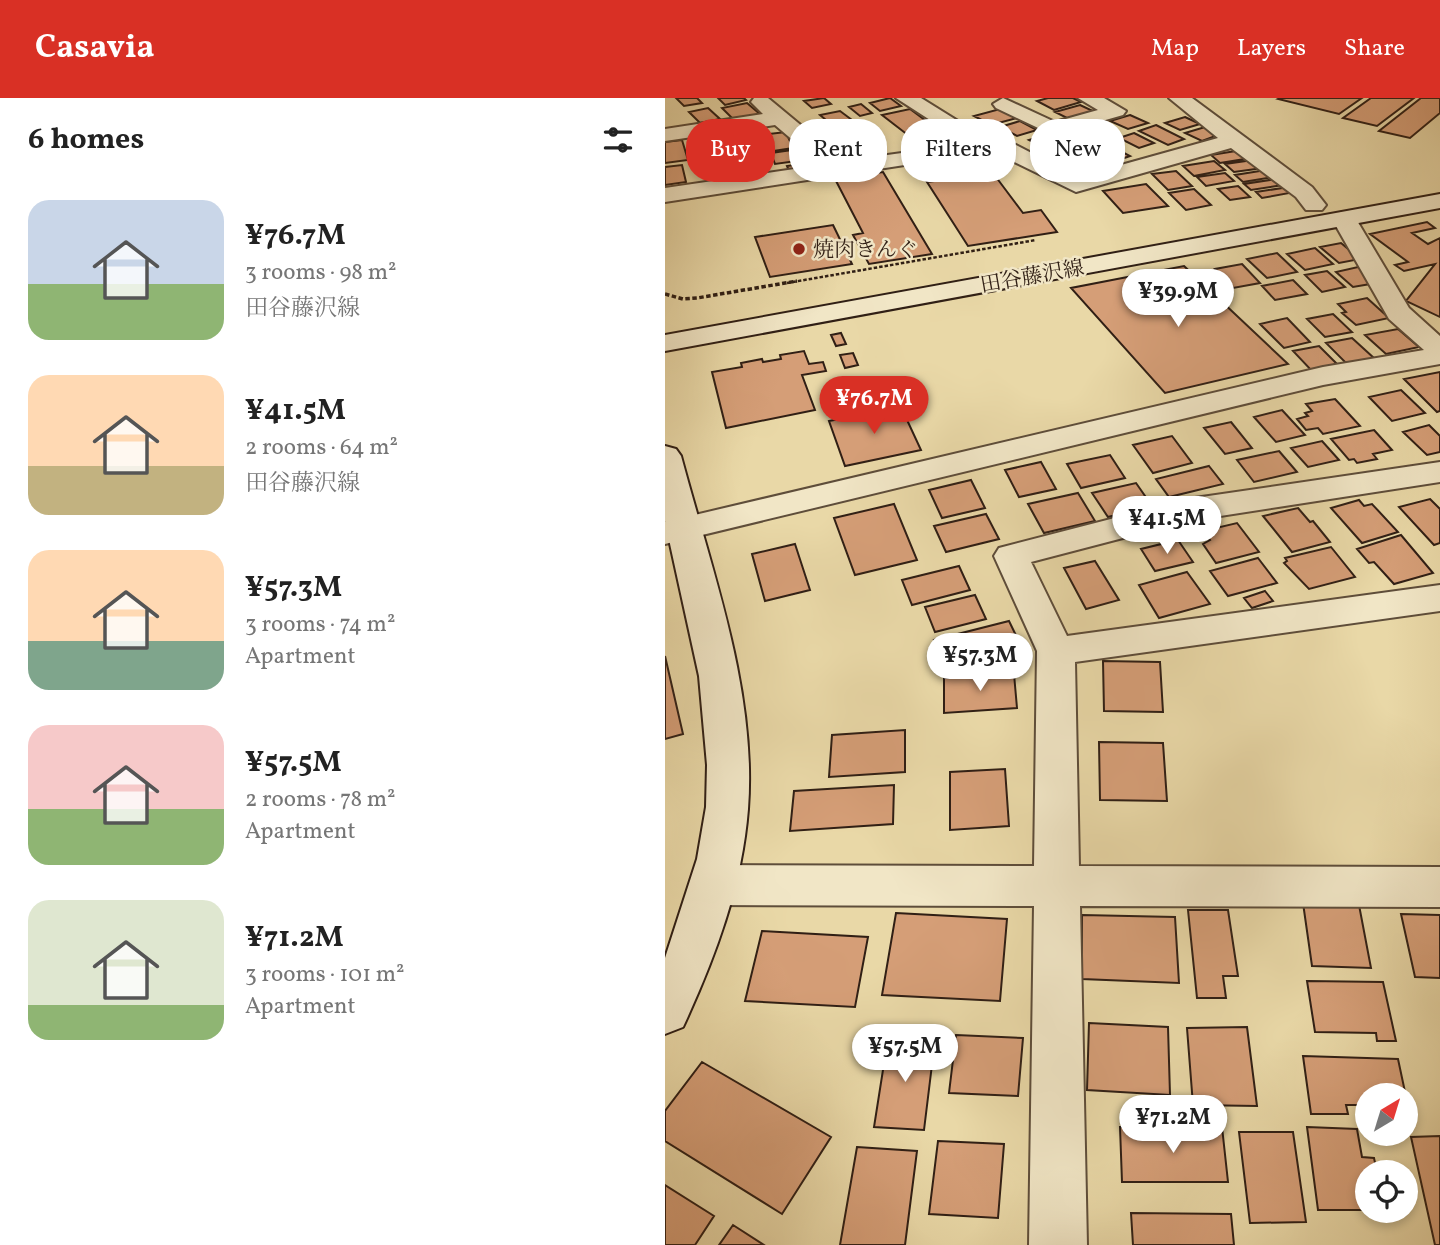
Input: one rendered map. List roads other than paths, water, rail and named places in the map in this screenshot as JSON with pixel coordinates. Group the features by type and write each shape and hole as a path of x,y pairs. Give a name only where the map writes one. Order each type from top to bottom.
{"street":[{"path":"757,98 789,126"},
{"path":"906,98 943,119"},
{"path":"1005,103 1053,129 1116,111 1088,98"},
{"path":"1179,98 1304,192 1314,205"},
{"path":"934,113 962,109"},
{"path":"666,134 780,118"},
{"path":"1016,154 1076,185 1234,140"},
{"path":"665,195 789,177"},
{"name":"田谷藤沢線","path":"746,304 1440,183"},
{"name":"田谷藤沢線","path":"665,343 1440,201"},
{"path":"1343,219 1398,313 1440,350"},
{"path":"674,531 1323,376 1440,356"},
{"path":"665,456 674,531 714,661 725,734 727,806 713,885 679,984 665,1010"},
{"path":"1058,1245 1056,651 1011,556 1188,510 1440,472"},
{"path":"1056,651 1440,598"},
{"path":"713,885 1440,887"}],"place":[{"name":"焼肉きんぐ","path":"799,249"}]}
